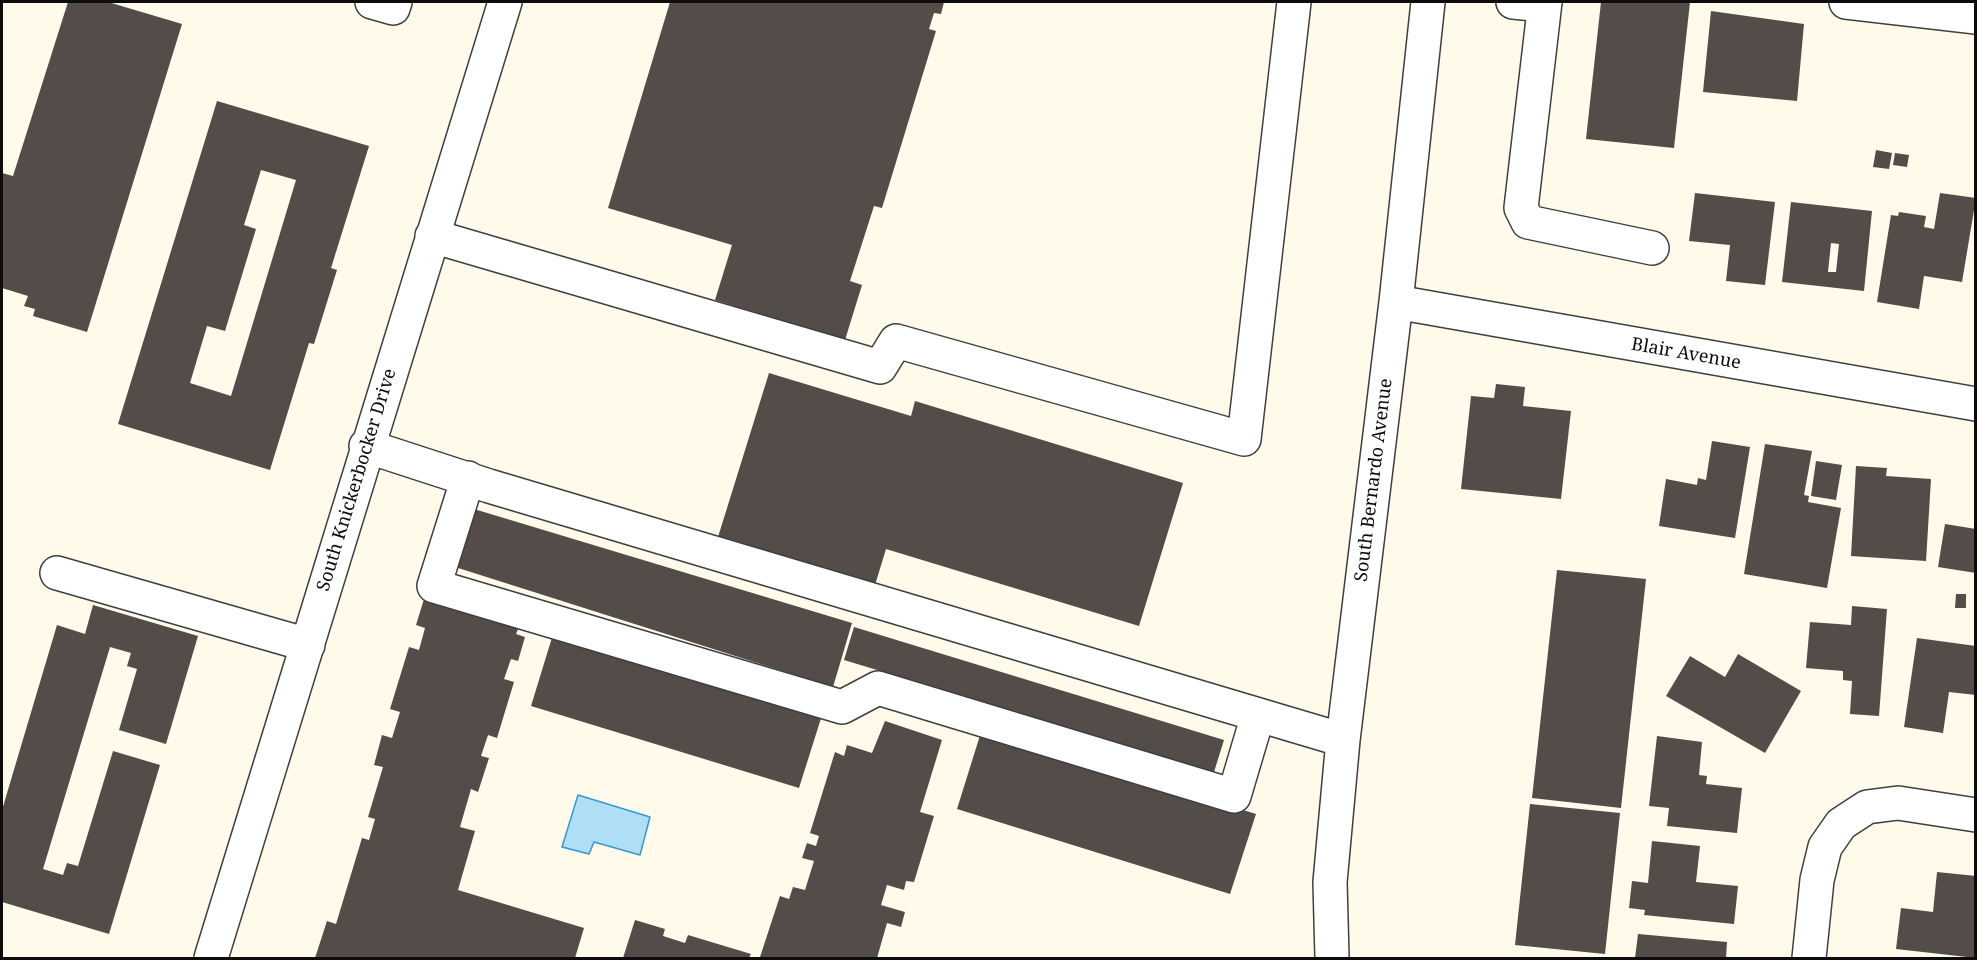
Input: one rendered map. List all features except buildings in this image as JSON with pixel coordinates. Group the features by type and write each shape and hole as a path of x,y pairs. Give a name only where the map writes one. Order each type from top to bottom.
{"street":[{"path":"372,2 393,8 395,2"},
{"name":"South Knickerbocker Drive","path":"211,958 308,645 366,446 505,2"},
{"path":"432,236 880,367 896,341 1244,439 1294,2"},
{"name":"South Bernardo Avenue","path":"1332,958 1330,882 1342,740 1426,45 1428,2"},
{"path":"1846,2 1976,17"},
{"path":"1534,3 1521,208 1528,222 1652,248"},
{"name":"Blair Avenue","path":"1396,302 1976,404"},
{"path":"366,446 1342,740"},
{"path":"468,478 434,586 842,707 878,688 1234,796 1258,715"},
{"path":"57,573 308,645"},
{"path":"1809,958 1817,880 1822,858 1825,847 1841,824 1867,807 1898,803 1976,815"}],"water":[{"path":"578,795 650,817 640,855 594,842 589,854 562,847"}]}
